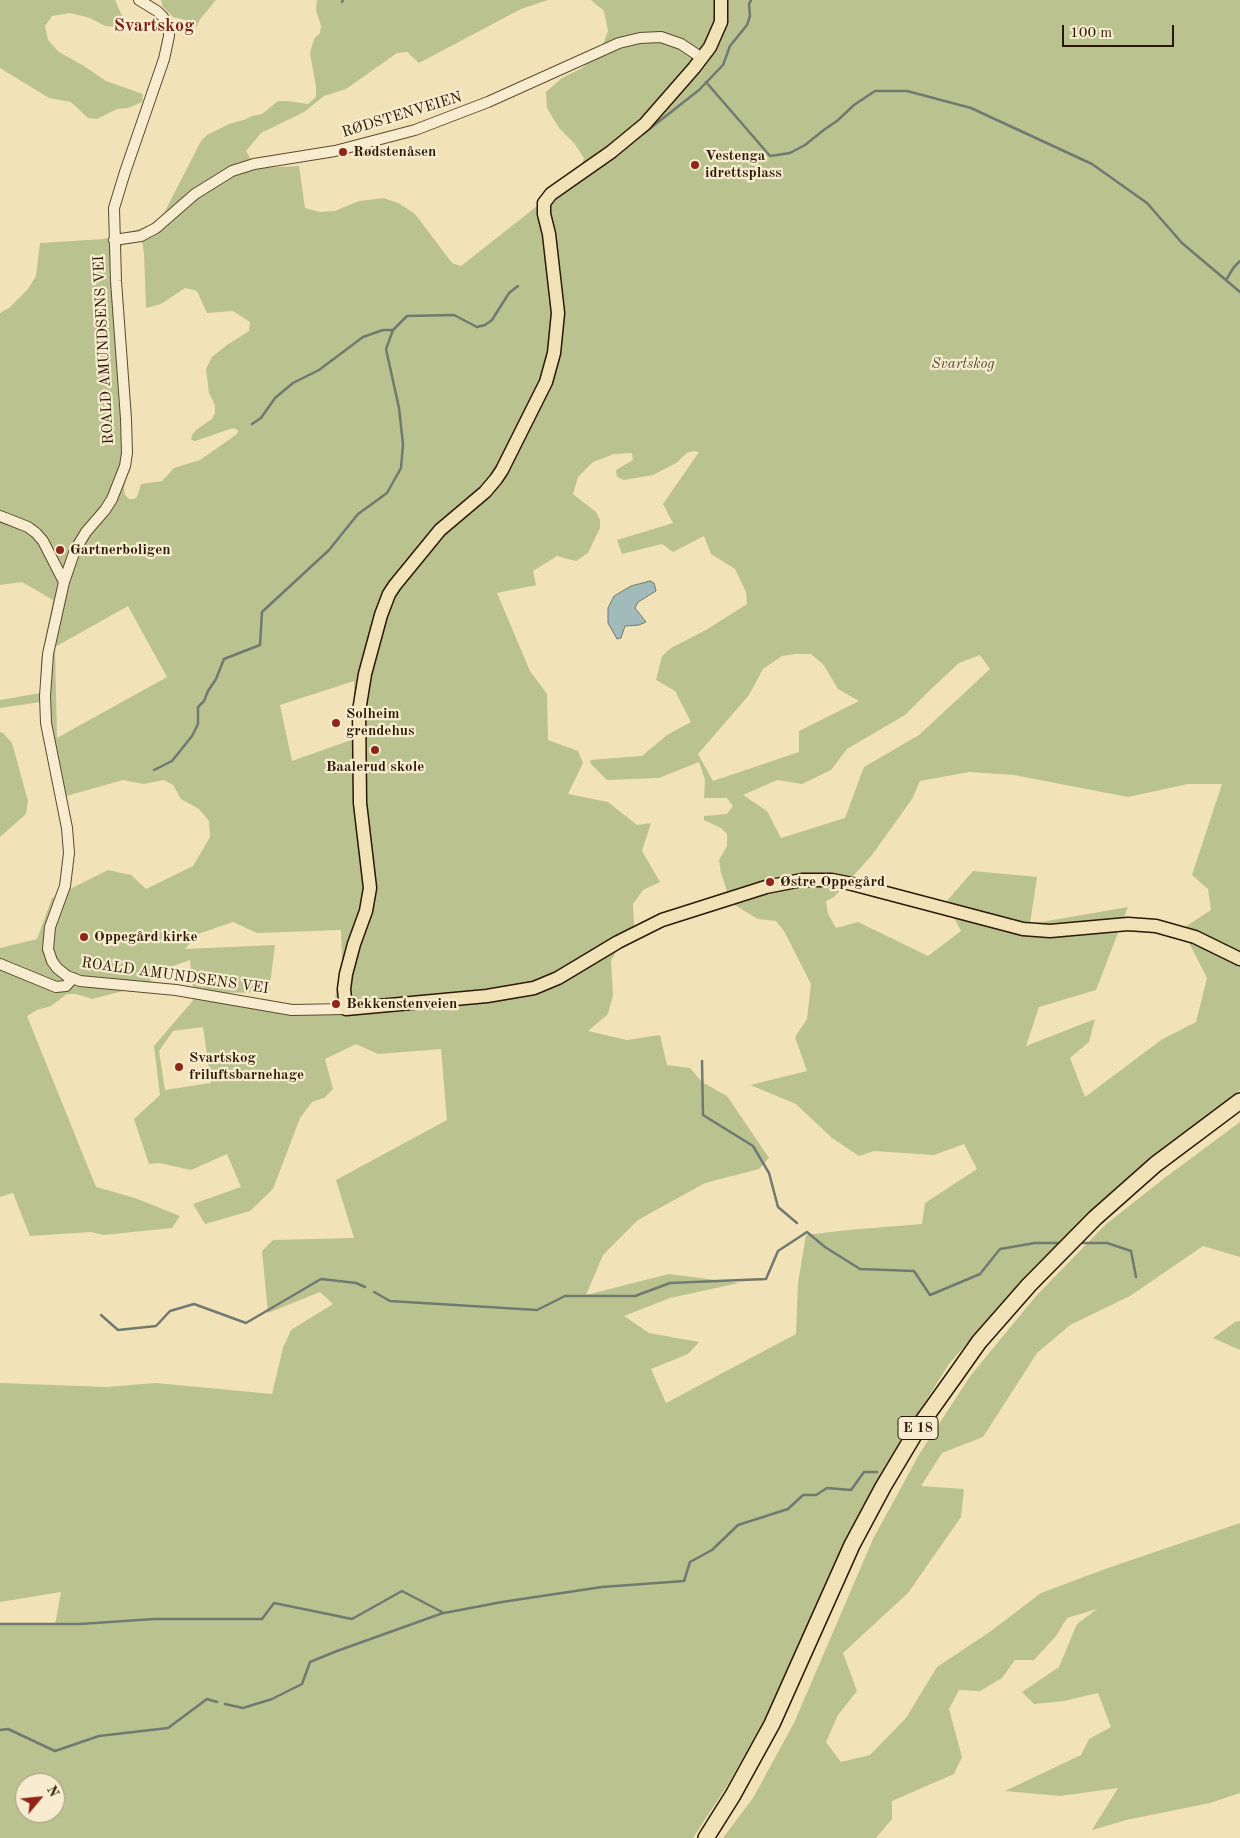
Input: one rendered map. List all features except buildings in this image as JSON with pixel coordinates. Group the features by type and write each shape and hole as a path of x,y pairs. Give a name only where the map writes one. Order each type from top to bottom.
{"highway":[{"name":"E 18","path":"706,1838 746,1773 772,1724 852,1545 883,1487 920,1426 979,1342 1060,1251 1095,1218 1156,1164 1240,1100"},
{"name":"E 18","path":"714,1838 757,1767 778,1725 840,1584 874,1516 906,1459 941,1405 996,1332 1065,1255 1162,1167 1240,1108"}],"main road":[{"path":"346,1009 344,989 346,974 366,911 370,888 360,804 359,711 365,674 386,602 395,585 440,530 485,492 496,479 546,382 554,353 558,313 544,203 551,194 636,133 702,58 719,29 722,12 721,0"},
{"name":"ROALD AMUNDSENS VEI","path":"346,1009 487,996 534,988 558,978 618,942 662,920 766,887 802,880 832,880 852,884 1007,926 1030,930 1065,931 1128,924 1156,926 1195,937 1240,959"}],"street":[{"name":"ROALD AMUNDSENS VEI","path":"139,0 163,17 169,27 169,36 164,59 119,188 114,208 114,240 126,410 127,453 125,466 117,489 105,510 78,543 64,582 48,654 45,699 49,736 67,828 68,865 63,895 50,927 49,953 54,964 64,974 83,981 121,983 176,990 292,1010 346,1009"},
{"name":"RØDSTENVEIEN","path":"114,240 141,236 156,228 196,194 232,171 254,164 335,151 415,130 475,108 589,55 624,41 661,37 681,44 702,58"},
{"path":"0,516 28,527 43,541 64,582"},
{"path":"0,964 56,987 66,986 73,978"}],"green space":[{"name":"Svartskog","path":"0,0 115,0 122,16 115,27 105,26 90,18 70,13 52,16 45,26 48,40 59,52 106,81 143,94 142,102 128,108 117,109 97,119 88,118 71,102 49,98 0,68"},
{"name":"Svartskog","path":"161,0 216,0 196,27 185,20 173,17 163,7"},
{"name":"Svartskog","path":"317,0 548,0 521,9 419,63 407,52 397,53 346,89 324,96 304,112 261,133 246,151 250,158 261,168 299,166 305,208 320,212 335,211 359,201 384,198 400,204 415,214 452,263 461,266 579,173 584,158 574,143 559,128 547,108 546,92 562,78 582,68 600,53 608,31 604,11 591,0 1240,0 1240,1090 1149,1159 1093,1210 1020,1282 949,1364 900,1442 852,1528 764,1720 727,1786 693,1838 0,1838 0,1623 55,1625 61,1592 0,1602 0,1383 107,1387 156,1383 272,1394 283,1348 291,1330 333,1304 320,1292 268,1313 262,1251 273,1240 354,1238 336,1180 447,1120 441,1049 378,1054 356,1044 325,1059 333,1089 324,1098 312,1102 300,1118 273,1189 250,1211 205,1224 193,1204 241,1187 227,1154 191,1170 159,1163 149,1164 134,1119 160,1095 154,1046 195,998 131,989 92,999 76,994 67,994 51,1006 37,1010 27,1016 96,1187 135,1198 180,1216 172,1228 103,1235 91,1232 30,1236 13,1193 0,1197 0,948 37,939 52,898 108,870 131,875 146,889 193,866 210,837 209,821 199,809 181,799 173,785 164,780 143,784 123,780 59,798 43,708 40,702 0,708 0,700 40,693 41,660 53,600 22,582 0,585 0,313 9,308 28,289 36,276 40,243 104,239 153,223 164,213 201,141 207,135 229,124 262,114 278,101 308,104 316,97 310,53 314,39 320,33 321,26 316,10","holes":["142,240 146,308 161,304 185,288 197,291 207,313 233,311 250,322 249,331 212,357 206,369 209,393 215,405 215,413 212,419 196,430 191,440 195,441 233,428 238,430 237,434 200,460 174,468 162,481 141,484 137,497 134,499 129,499 125,495 124,488 129,470 131,437 119,250 123,244","699,452 663,504 673,523 617,540 622,554 662,544 673,552 704,536 711,554 735,569 746,592 747,604 706,630 671,648 662,656 656,680 675,691 691,722 667,735 642,756 590,760 591,764 607,780 659,778 699,762 705,780 704,798 727,798 733,806 727,814 704,816 704,820 721,828 727,834 727,846 719,860 727,891 634,926 633,904 643,890 660,882 642,851 651,823 637,825 608,802 568,794 583,763 578,751 548,740 547,694 530,671 497,593 536,585 533,571 557,556 576,561 588,553 600,528 600,520 596,512 573,494 578,477 593,462 614,454 632,453 633,460 616,470 617,477 624,480 653,475 676,463 687,453","128,606 167,677 57,738 55,647","811,654 823,664 838,689 859,701 799,731 799,752 713,781 698,754 749,695 763,669 782,656","980,655 990,669 919,735 864,767 845,818 781,838 767,811 743,795 777,780 802,784 831,770 847,749 905,715 959,663","354,681 354,739 292,761 280,705","969,772 1014,775 1128,797 1188,784 1222,784 1192,875 1208,889 1211,910 1182,929 1207,978 1196,1022 1161,1040 1085,1097 1070,1058 1089,1042 1095,1019 1026,1046 1039,1007 1096,990 1128,907 1030,924 1037,877 973,871 946,902 961,931 928,956 858,922 836,928 828,914 826,901 834,897 872,855 912,799 920,781","733,904 758,919 776,921 784,931 811,984 807,1019 795,1037 807,1071 750,1085 796,1104 832,1138 859,1156 874,1151 934,1155 964,1144 977,1169 925,1203 922,1224 806,1235 798,1283 796,1334 666,1403 651,1369 688,1354 699,1342 649,1333 624,1316 670,1298 739,1283 669,1274 586,1295 603,1255 638,1220 705,1183 759,1169 769,1158 727,1096 702,1082 690,1068 667,1065 660,1035 627,1040 588,1031 608,1014 613,995 611,961 617,950 656,928","233,922 257,933 341,930 342,961 334,1004 296,1008 216,993 269,992 275,945 185,949 198,934","190,960 193,989 150,981 153,973","203,1027 211,1083 165,1090 159,1051 173,1031"]},
{"path":"0,732 12,743 28,801 26,814 0,837"},
{"path":"1240,1122 1240,1257 1203,1246 1130,1296 1070,1325 1037,1353 983,1437 942,1453 921,1486 964,1489 961,1517 908,1593 843,1653 857,1691 838,1715 826,1742 841,1762 870,1755 906,1718 937,1667 991,1631 1041,1593 1240,1523 1240,1793 1210,1803 1126,1820 1092,1830 1118,1788 1060,1796 1005,1791 1081,1755 1089,1739 1111,1727 1098,1693 1064,1701 1034,1704 1022,1692 1059,1667 1077,1624 1097,1609 1067,1618 1056,1636 1034,1660 1015,1660 1002,1678 980,1691 959,1690 949,1709 962,1757 954,1774 892,1801 892,1819 876,1838 723,1838 753,1798 794,1723 873,1539 920,1453 971,1375 1036,1296 1105,1225"},
{"path":"1240,1321 1240,1350 1213,1338 1235,1322"}],"water":[{"path":"650,581 654,583 656,591 638,602 635,608 646,622 639,625 625,626 621,638 617,639 608,623 608,608 614,596 631,586"}],"waterway":[{"path":"643,134 699,90 723,65 730,46 747,25 750,16 749,4 751,0"},
{"path":"706,82 770,156 790,153 805,145 837,121 854,105 875,91 907,91 971,108 1092,164 1147,203 1182,243 1240,292"},
{"path":"1226,280 1240,261"},
{"path":"154,770 172,761 192,736 198,724 198,707 204,701 216,679 224,659 260,645 262,612 329,550 358,514 387,493 401,468 403,444 399,408 386,349 393,330 407,316 454,315 477,327 485,325 492,320 509,293 518,286"},
{"path":"252,424 261,418 275,398 293,383 319,370 363,337 383,330 393,330"},
{"path":"702,1061 703,1115 753,1146 769,1173 778,1207 797,1223"},
{"path":"374,1292 390,1301 537,1310 565,1296 635,1296 670,1283 766,1279 778,1251 807,1232 825,1247 860,1269 914,1271 930,1295 980,1274 1000,1249 1035,1243 1061,1243"},
{"path":"1083,1243 1107,1243 1131,1251 1136,1277"},
{"path":"101,1315 118,1330 156,1326 170,1311 194,1304 246,1323 321,1279 356,1283 365,1287"},
{"path":"0,1624 80,1624 154,1619 262,1619 274,1603 352,1619 402,1591 444,1613 602,1587 684,1581 690,1562 712,1550 738,1525 788,1509 803,1495 816,1495 827,1488 851,1490 864,1472 877,1472"},
{"path":"225,1704 243,1708 272,1699 302,1684 310,1662 443,1613"},
{"path":"0,1730 8,1729 55,1751 99,1736 168,1728 207,1699 217,1702"}],"place":[{"name":"Rødstenåsen","path":"343,152"},
{"name":"Vestenga idrettsplass","path":"695,165"},
{"name":"Gartnerboligen","path":"60,550"},
{"name":"Solheim grendehus","path":"336,723"},
{"name":"Baalerud skole","path":"375,750"},
{"name":"Østre Oppegård","path":"770,882"},
{"name":"Oppegård kirke","path":"84,937"},
{"name":"Bekkenstenveien","path":"336,1004"},
{"name":"Svartskog friluftsbarnehage","path":"179,1067"}],"district":[{"name":"Svartskog","path":"154,26"}]}
